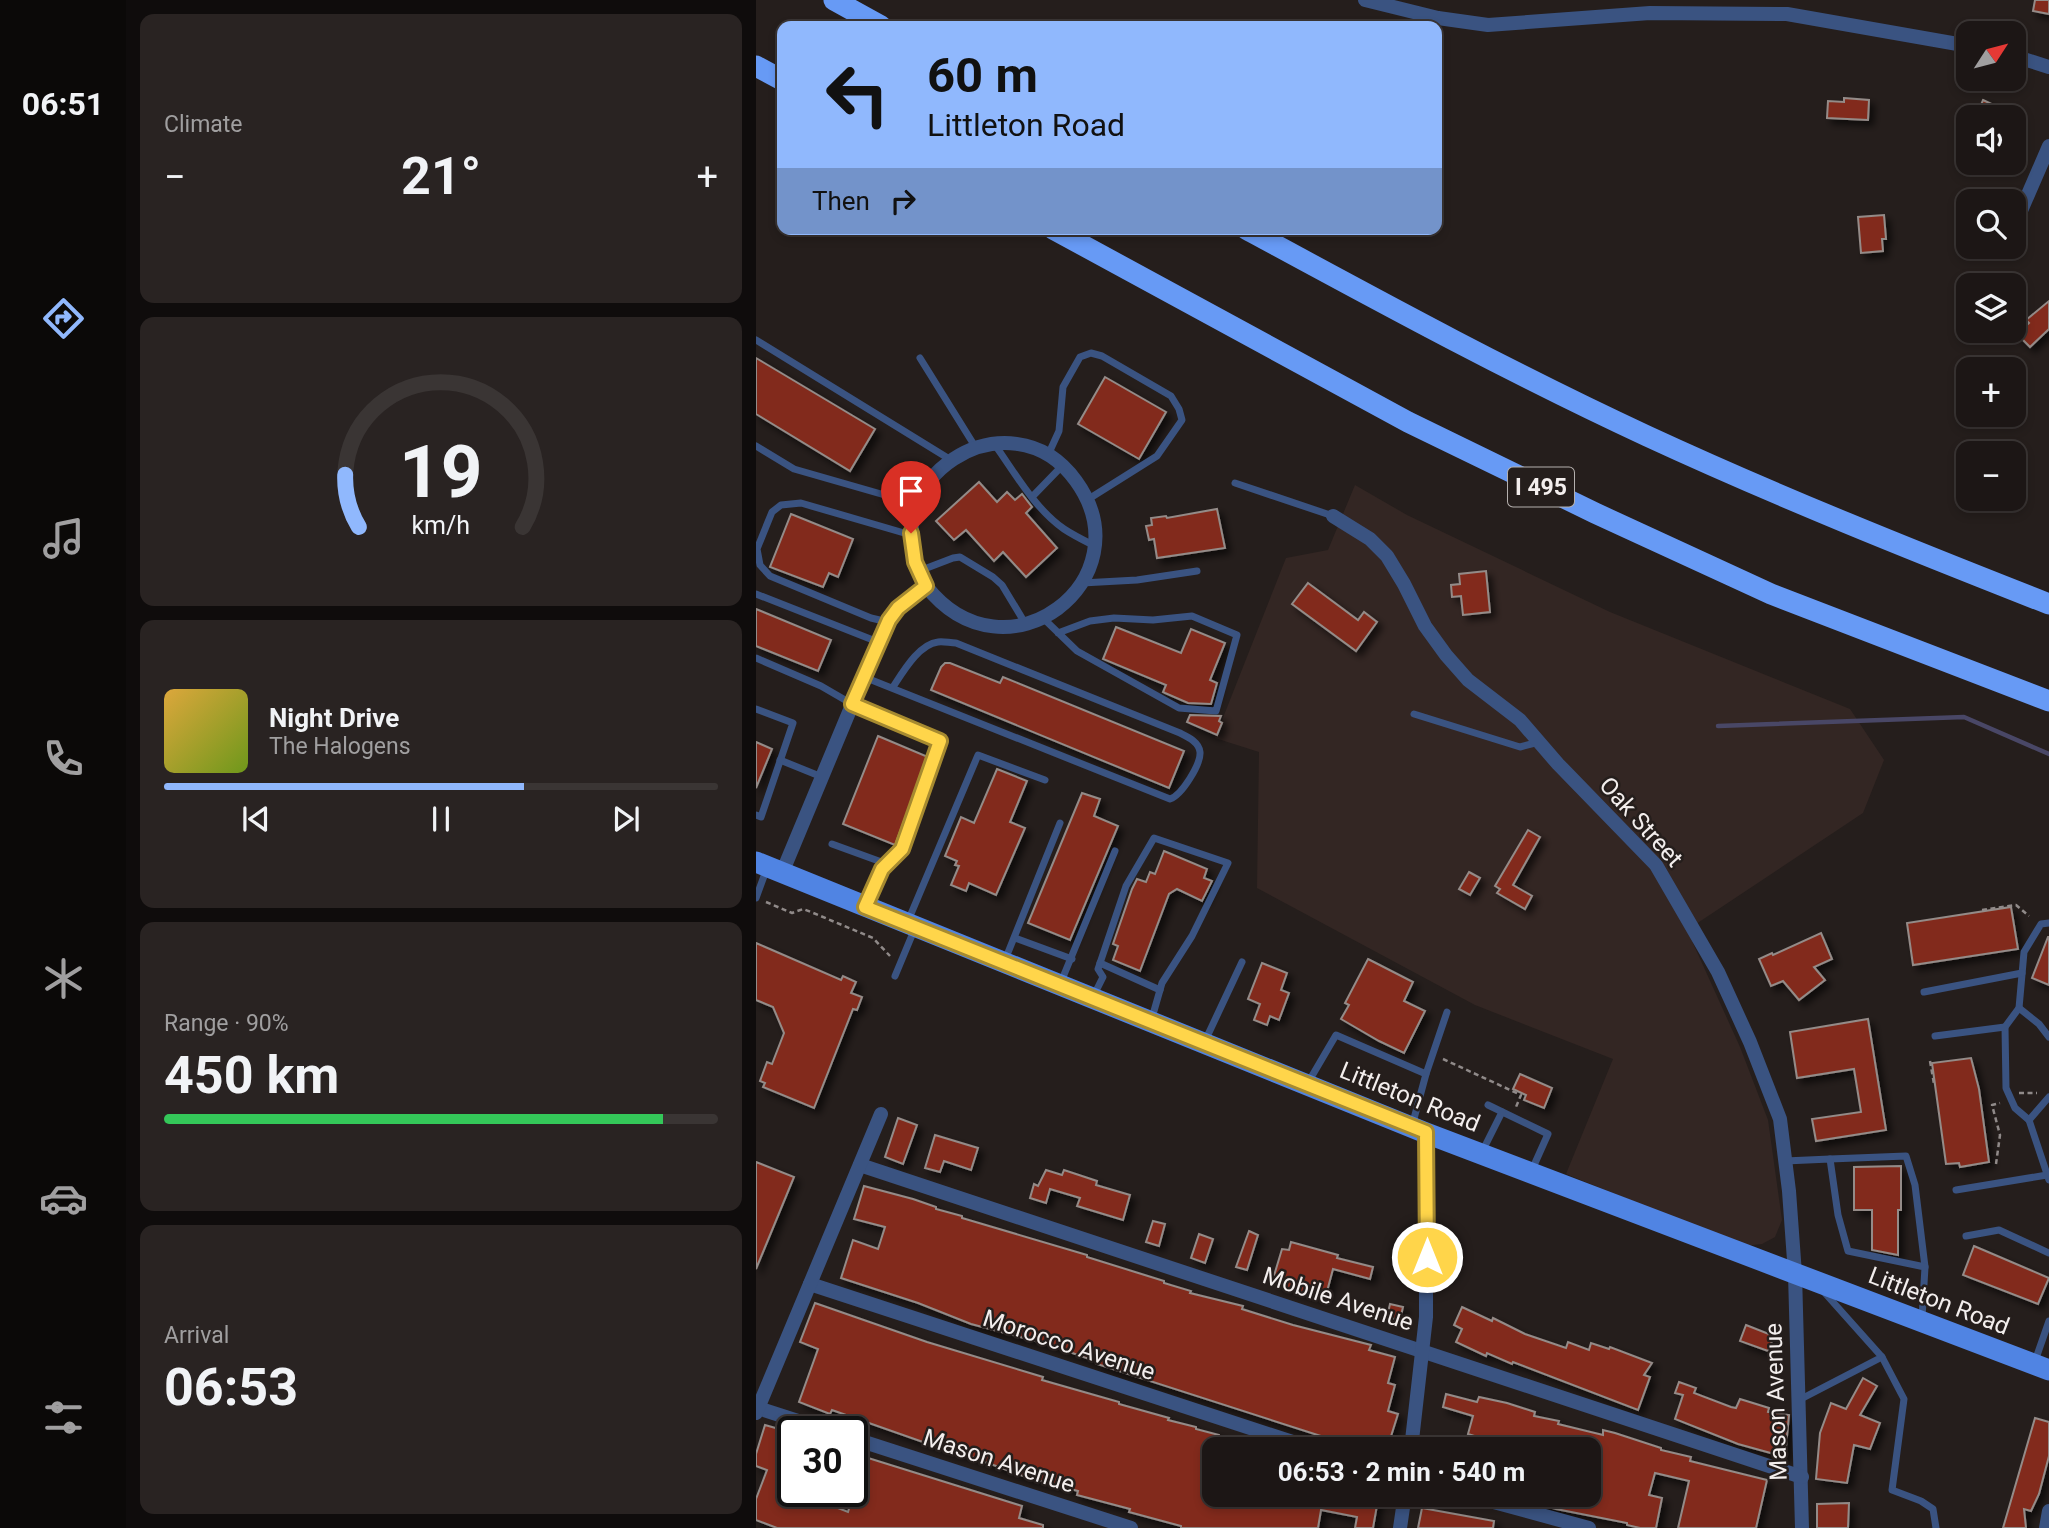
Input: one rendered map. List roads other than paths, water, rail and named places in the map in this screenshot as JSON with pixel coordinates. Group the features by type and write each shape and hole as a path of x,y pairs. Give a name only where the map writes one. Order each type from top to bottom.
{"highway":[{"path":"834,0 872,21"},
{"path":"756,66 777,77"},
{"name":"I 495","path":"1064,235 1408,422 1595,513 1771,594 2049,701"},
{"path":"1257,235 1509,369 1646,435 1901,547 2049,604"}],"main road":[{"name":"Littleton Road","path":"768,867 1419,1130 2042,1368"}],"street":[{"path":"1365,0 1438,19 1488,25 1650,13 1788,7 1956,43"},
{"path":"2026,60 2049,67"},
{"path":"2026,199 2049,146"},
{"path":"994,444 1016,444 1048,456 1074,478 1087,500 1094,525 1094,545 1092,559 1082,583 1065,604 1043,618 1026,624 992,627 966,620 944,606 926,586 912,550 911,535 916,504 926,484 951,460 976,448 994,444"},
{"name":"Oak Street","path":"1333,516 1370,539 1387,556 1425,626 1446,655 1468,680 1520,720 1558,764 1656,865 1718,972 1750,1042 1780,1119 1805,1278"},
{"path":"768,867 822,778 888,622 898,608 926,586"},
{"path":"777,1416 757,1410 881,1114"},
{"path":"1412,1437 1423,1351 1427,1282 1419,1130"},
{"name":"Mobile Avenue","path":"860,1165 1802,1477"},
{"name":"Mason Avenue","path":"1802,1528 1799,1401 1805,1278"},
{"name":"Morocco Avenue","path":"810,1284 1277,1437"},
{"name":"Mason Avenue","path":"868,1443 1131,1528"},
{"path":"1400,1528 1403,1507"},
{"path":"1512,1507 1589,1528"},
{"path":"2046,1528 2049,1511"}],"lane":[{"path":"756,340 951,460"},
{"path":"1048,456 1059,430 1063,387 1080,357 1091,353 1102,356 1171,396 1182,420 1157,456 1087,500"},
{"path":"920,358 976,448"},
{"path":"994,444 1049,516 1064,529 1094,545"},
{"path":"756,446 794,469 916,504"},
{"path":"1032,497 1062,466"},
{"path":"1235,483 1333,516"},
{"path":"888,622 871,618 770,576 760,565 757,549 772,512 782,505 801,503 911,535"},
{"path":"919,572 960,557 1002,585 1026,624"},
{"path":"1082,583 1137,580 1197,571"},
{"path":"756,594 878,642"},
{"path":"1043,618 1058,633 1077,651 1179,708 1216,711 1237,635 1192,617 1153,620 1114,618 1090,621 1058,633"},
{"path":"864,677 1170,799 1177,797 1184,790 1200,755 1193,740 1180,733 956,643 936,642 923,649 893,687"},
{"path":"756,658 821,686 852,704 940,741 902,849 882,869 865,907"},
{"path":"756,709 793,723 761,817 756,815"},
{"path":"1414,714 1520,747 1539,742"},
{"path":"895,976 911,926 978,755 1045,780"},
{"path":"780,760 822,778"},
{"path":"1003,963 1060,822"},
{"path":"1093,999 1103,976 1098,968 1126,886 1154,838 1228,863 1192,936 1162,983 1151,1022"},
{"path":"832,844 887,864"},
{"path":"1060,986 1115,851"},
{"path":"756,898 768,867"},
{"path":"1956,1190 2048,1178 2029,1120 2015,1108 2006,1088 2005,1027 2019,1008 2024,952 2041,924 2049,923"},
{"path":"1015,938 1072,959"},
{"path":"1204,1044 1242,962"},
{"path":"1100,963 1160,990"},
{"path":"1924,992 2022,973"},
{"path":"2019,1008 2039,1024 2049,1037"},
{"path":"1419,1130 1426,1074 1447,1012"},
{"path":"1935,1036 2005,1027"},
{"path":"1307,1085 1336,1035 1426,1074"},
{"path":"2029,1120 2047,1095"},
{"path":"1488,1105 1548,1134 1530,1173"},
{"path":"1481,1154 1502,1112"},
{"path":"1785,1161 1906,1156 1915,1185 1925,1267 1922,1323"},
{"path":"1830,1159 1838,1215 1849,1251 1925,1267"},
{"path":"1966,1236 1998,1230 2049,1253"},
{"path":"1805,1278 1882,1357 1904,1399 1892,1490 1933,1508 1936,1528"},
{"path":"2042,1368 2049,1321"},
{"path":"1799,1401 1882,1357"}],"waterway":[{"path":"1718,726 1964,717 2049,754"}]}
